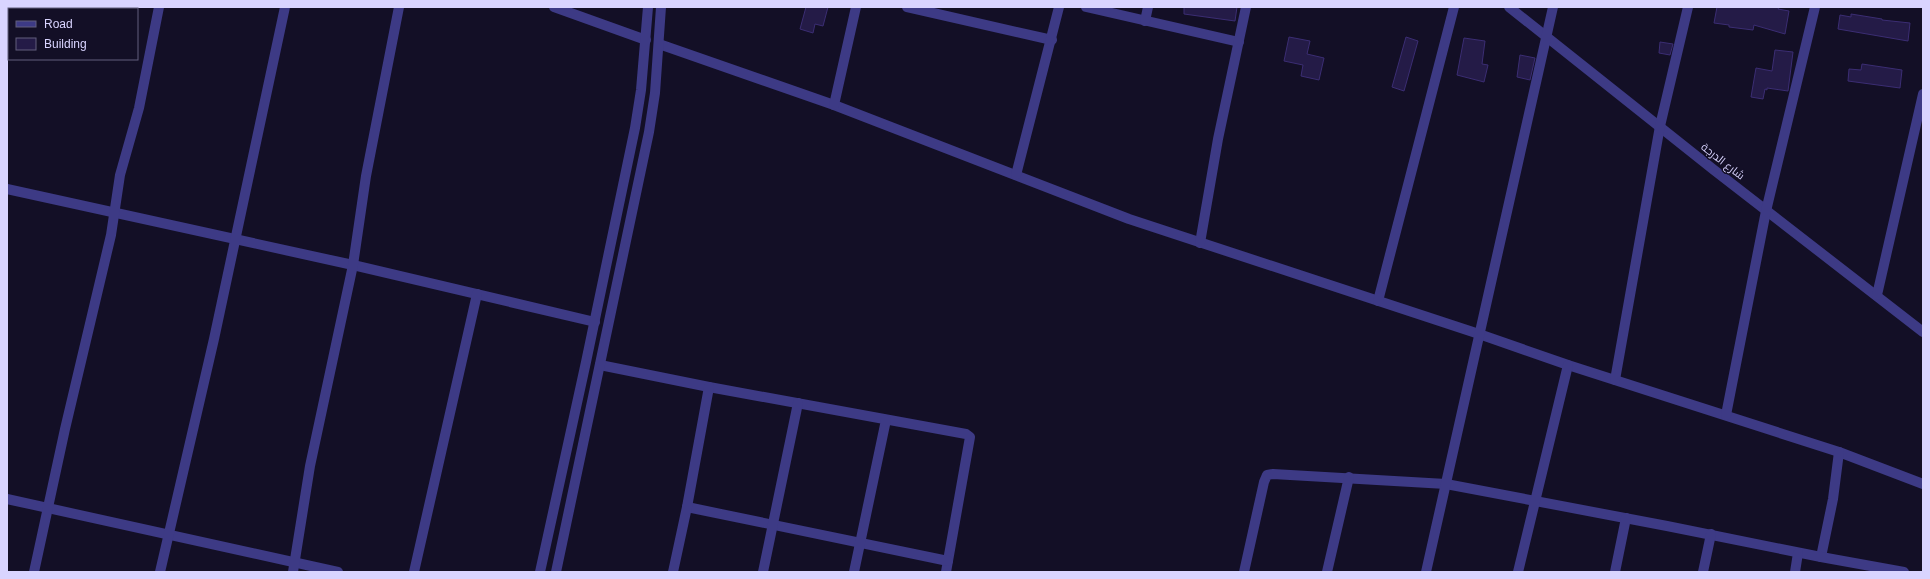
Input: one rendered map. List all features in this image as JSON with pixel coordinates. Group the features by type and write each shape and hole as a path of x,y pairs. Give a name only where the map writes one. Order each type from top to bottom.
{"street":[{"path":"34,572 65,429 111,235 113,212 120,175 138,108 159,7"},
{"path":"160,572 170,534 236,239 285,7"},
{"path":"293,572 310,466 353,265 366,176 399,7"},
{"path":"554,7 646,40"},
{"path":"540,572 595,322 635,128 642,90 648,7"},
{"path":"556,572 649,132 660,44 661,7"},
{"path":"834,105 856,7"},
{"path":"907,7 1052,40"},
{"path":"1016,175 1052,40 1059,7"},
{"path":"1086,7 1239,42"},
{"path":"1145,21 1148,7"},
{"path":"1200,243 1218,139 1246,7"},
{"path":"1378,301 1454,7"},
{"name":"شارع الدرجة","path":"1509,7 1766,211 1877,295 1923,332"},
{"path":"1426,572 1553,7"},
{"path":"1615,380 1660,126 1688,7"},
{"path":"1726,415 1766,211 1815,7"},
{"path":"660,44 834,105 1129,219 1479,334 1568,366 1839,452 1923,484"},
{"path":"1877,295 1923,94"},
{"path":"7,189 353,265 595,322"},
{"path":"414,572 477,294"},
{"path":"600,365 709,387 966,434 970,437 946,572"},
{"path":"1518,572 1568,366"},
{"path":"673,572 687,507 709,387"},
{"path":"763,572 798,403"},
{"path":"854,572 886,420"},
{"path":"1821,557 1833,499 1839,452"},
{"path":"1244,572 1267,475 1273,474 1349,477 1446,484 1711,534 1798,553 1904,572"},
{"path":"1327,572 1349,477"},
{"path":"7,499 338,572"},
{"path":"687,507 948,561"},
{"path":"1615,572 1626,518"},
{"path":"1703,572 1711,534"},
{"path":"1795,572 1798,553"}],"building":[{"path":"806,7 828,7 823,26 815,24 813,33 800,29"},
{"path":"1184,7 1237,7 1235,21 1184,14"},
{"path":"1717,7 1779,7 1778,9 1789,11 1785,34 1754,25 1753,30 1729,27 1729,25 1714,23"},
{"path":"1851,14 1882,20 1910,23 1908,41 1838,29 1840,15 1851,17"},
{"path":"1289,37 1310,41 1307,54 1324,58 1319,80 1301,76 1303,65 1284,61"},
{"path":"1406,37 1418,41 1404,91 1392,87"},
{"path":"1464,38 1485,41 1482,64 1488,65 1484,82 1457,75"},
{"path":"1660,42 1673,44 1670,55 1659,53"},
{"path":"1775,50 1793,52 1788,91 1767,88 1767,90 1765,89 1763,99 1751,97 1756,68 1772,71"},
{"path":"1520,55 1535,58 1530,80 1517,77"},
{"path":"1862,64 1902,70 1900,88 1848,81 1849,69 1861,70"}]}
